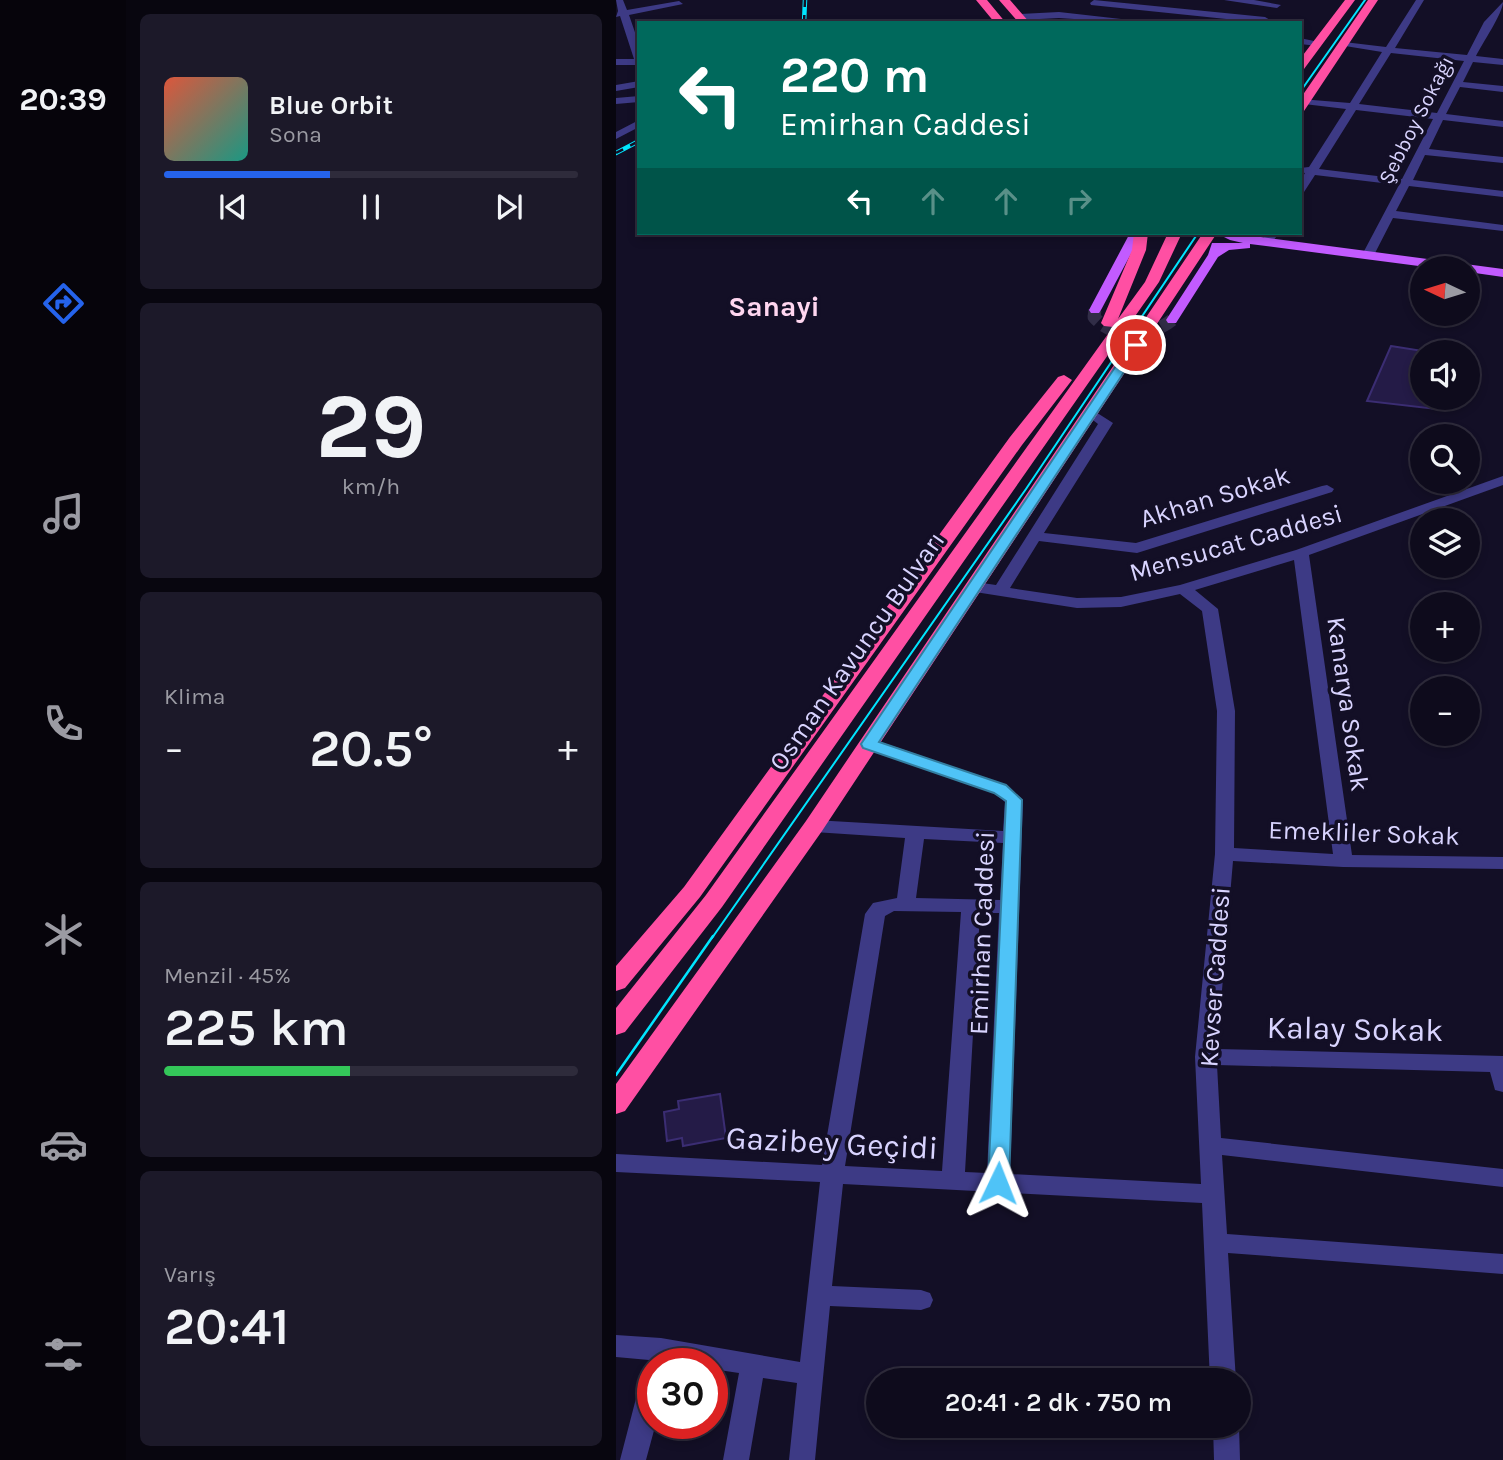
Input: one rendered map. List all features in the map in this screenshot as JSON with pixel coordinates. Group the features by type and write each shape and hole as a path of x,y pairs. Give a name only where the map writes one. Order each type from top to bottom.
{"highway":[{"path":"969,0 986,21"},
{"path":"981,0 999,21"},
{"path":"992,0 1019,21"},
{"path":"1003,0 1019,21"},
{"path":"1302,64 1350,0"},
{"path":"1302,105 1373,0"},
{"path":"1102,317 1139,250 1141,235"},
{"path":"1130,303 1163,235"},
{"path":"1102,317 1130,303 1152,282 1174,235"},
{"path":"616,1104 814,826 1209,235"},
{"name":"Osman Kavuncu Bulvarı","path":"616,1026 714,901 1130,303"},
{"name":"Osman Kavuncu Bulvarı","path":"616,982 1016,441 1102,317"}],"main road":[{"path":"1102,317 1135,235"},
{"path":"1172,320 1214,255 1219,235"},
{"path":"1226,235 1234,238 1270,237 1410,261"},
{"path":"1214,255 1226,247 1247,246 1410,266"},
{"path":"1480,270 1503,273"},
{"path":"1480,276 1503,279"}],"street":[{"path":"1228,0 1271,12"},
{"path":"1420,0 1352,107 1306,170 1503,194"},
{"path":"1079,17 1096,1 1194,5 1271,12"},
{"path":"637,56 619,7 679,4"},
{"path":"1181,21 1194,5"},
{"name":"Şebboy Sokağı","path":"1368,255 1489,22 1503,5"},
{"path":"1059,8 1067,16"},
{"path":"1019,21 1067,16 1113,21"},
{"path":"1489,22 1503,24"},
{"path":"1302,41 1318,43"},
{"path":"1344,45 1503,62"},
{"path":"616,62 637,61"},
{"path":"616,88 637,84"},
{"path":"1457,84 1503,89"},
{"path":"616,101 637,99"},
{"path":"1302,105 1352,107 1503,124"},
{"path":"616,136 637,124"},
{"path":"1422,151 1503,160"},
{"path":"1389,214 1503,228"},
{"path":"1000,591 1106,423 1091,413"},
{"name":"Mensucat Caddesi","path":"975,587 1077,603 1121,602 1183,589 1301,553 1503,480"},
{"name":"Akhan Sokak","path":"1033,536 1138,548 1327,489"},
{"name":"Kanarya Sokak","path":"1301,553 1343,861"},
{"name":"Kevser Caddesi","path":"1183,589 1210,609 1226,711 1224,854 1206,1057 1222,1368"},
{"name":"Emirhan Caddesi","path":"869,744 1005,792 1014,800 998,1183"},
{"path":"814,826 1012,838"},
{"path":"906,904 915,832"},
{"name":"Emekliler Sokak","path":"1224,854 1343,861 1503,863"},
{"path":"802,1460 832,1175 875,914 884,906 906,904 1010,907"},
{"path":"953,1181 971,906"},
{"name":"Kalay Sokak","path":"1206,1057 1502,1071"},
{"path":"1211,1145 1503,1178"},
{"name":"Gazibey Geçidi","path":"616,1163 1213,1194"},
{"path":"1216,1242 1503,1264"},
{"path":"820,1295 921,1300"},
{"path":"616,1346 637,1351"},
{"path":"728,1363 811,1375"},
{"path":"736,1460 753,1365"},
{"path":"628,1459 637,1431"},
{"path":"1226,1438 1227,1460"}],"building":[{"path":"1391,346 1410,349 1410,406 1367,401"},
{"path":"720,1094 726,1138 683,1146 682,1138 667,1141 664,1112 679,1109 678,1101"}],"tunnel":[{"path":"1095,310 1094,317 1102,324 1122,333 1143,333 1172,320"}],"tram line":[{"path":"1302,89 1365,0"},
{"path":"712,938 1026,489 1197,235"},
{"path":"616,1075 713,936"}],"railway":[{"path":"804,21 805,0"},
{"path":"616,153 637,142"}],"district":[{"name":"Sanayi","path":"774,306"}],"route":[{"path":"998,1183 1014,800 1000,789 869,744 1136,345"}]}
